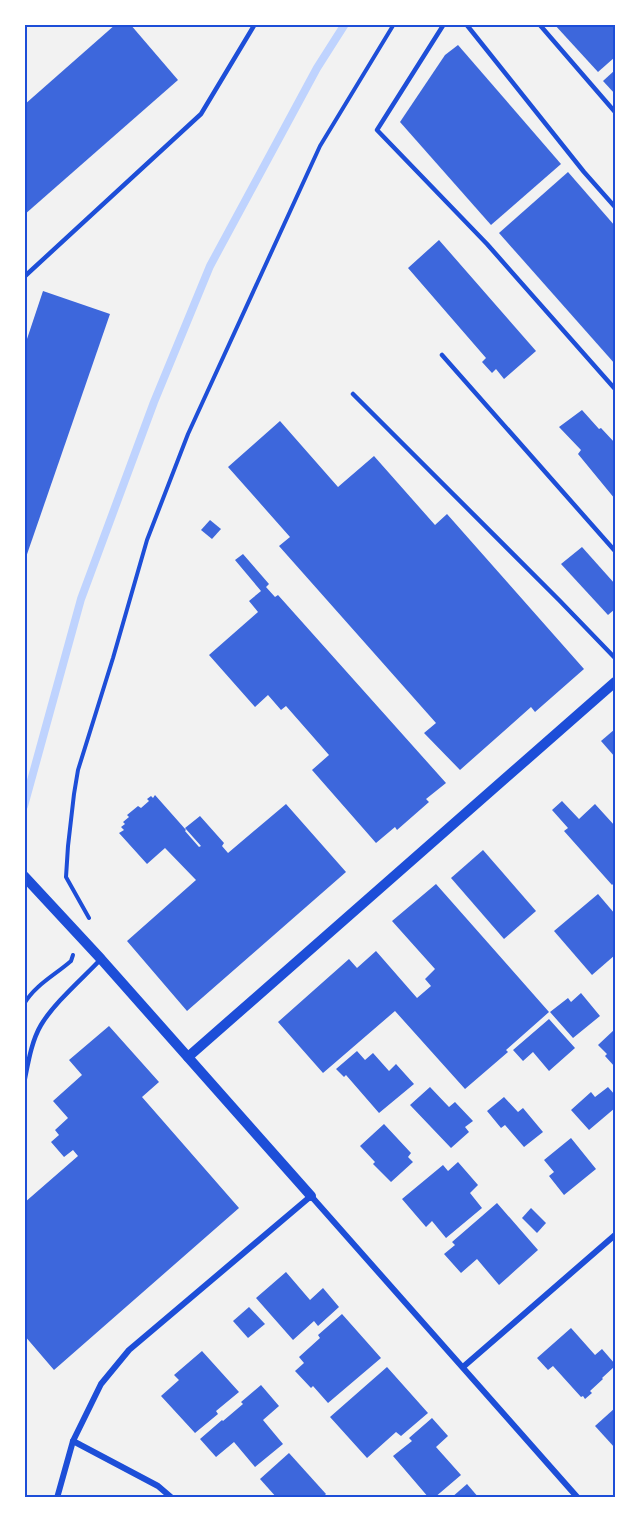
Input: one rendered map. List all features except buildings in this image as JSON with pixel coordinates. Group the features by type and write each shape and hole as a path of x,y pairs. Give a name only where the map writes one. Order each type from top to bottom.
{"street":[{"path":"188,1057 615,682"},
{"path":"24,876 101,959 578,1498"},
{"path":"57,1498 73,1441 101,1384 129,1350 311,1196"},
{"path":"463,1367 615,1235"},
{"path":"73,1441 158,1486 172,1498"}],"lane":[{"path":"24,277 201,114 255,24"},
{"path":"444,24 377,130 487,244 615,389"},
{"path":"466,24 584,172 615,207"},
{"path":"539,24 615,112"},
{"path":"442,355 615,551"},
{"path":"352,394 615,658"},
{"path":"24,1083 30,1052 41,1025 58,1003 101,959"}],"path":[{"path":"24,1004 38,987 71,962 89,917 66,877 74,794 78,770 147,540 188,434 320,146 394,24"}],"waterway":[{"path":"24,806 81,599 154,402 210,266 317,68 345,24"}]}
